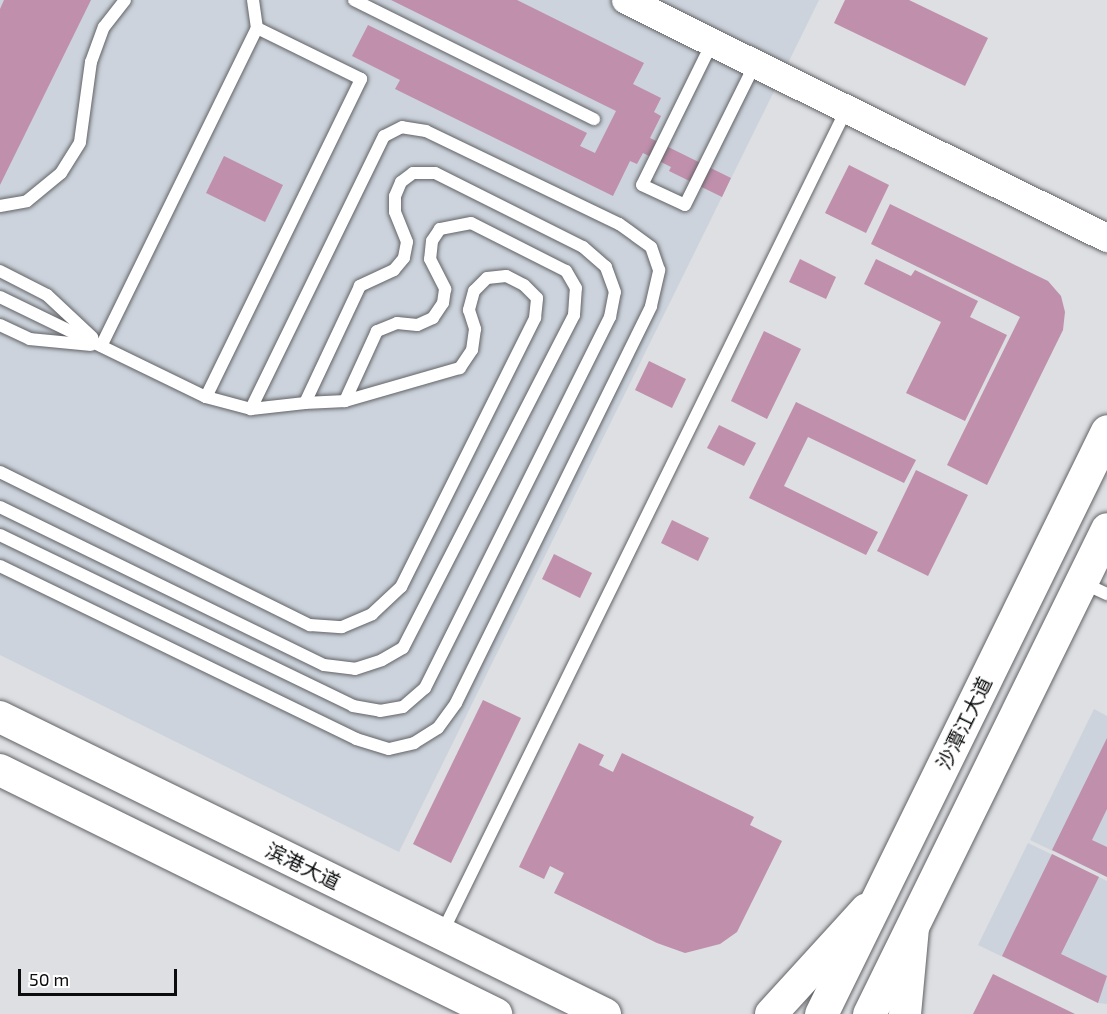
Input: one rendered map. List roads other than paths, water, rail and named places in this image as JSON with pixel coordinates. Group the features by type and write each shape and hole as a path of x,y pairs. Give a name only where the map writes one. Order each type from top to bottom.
{"main road":[{"name":"沙潭江大道","path":"821,1014 1107,432"},
{"path":"869,1014 914,921 1094,588 1107,529"},
{"name":"滨港大道","path":"0,717 605,1013"},
{"path":"0,770 496,1014"},
{"path":"771,1014 878,897"},
{"path":"905,1014 914,921"}],"street":[{"path":"626,0 754,64 849,104 1107,238"}],"lane":[{"path":"0,206 27,201 61,173 80,141 92,62 104,27 124,0"},
{"path":"101,346 257,28 253,0"},
{"path":"354,0 594,119"},
{"path":"206,397 361,79 257,28"},
{"path":"712,43 642,185 684,206 754,64"},
{"path":"442,934 849,104"},
{"path":"0,566 356,739 389,749 414,743 438,728 456,703 651,306 659,270 651,246 619,224 437,136 402,127 384,136 251,409"},
{"path":"0,535 352,706 380,711 403,706 425,688 610,317 615,292 606,267 583,247 435,173 414,172 401,182 395,196 395,212 407,242 404,258 394,270 360,285 305,403"},
{"path":"0,507 324,665 355,669 403,648 574,315 576,288 566,271 471,223 440,229 432,241 430,260 444,289 444,303 433,318 417,325 397,322 377,331 345,401"},
{"path":"0,271 47,295 101,346"},
{"path":"0,297 206,397 251,409 345,401 460,368 472,350 476,329 469,310 474,291 488,278 506,276 524,285 537,298 535,318 401,588 372,614 342,627 310,625 0,472"},
{"path":"0,325 30,339 101,346"}]}
